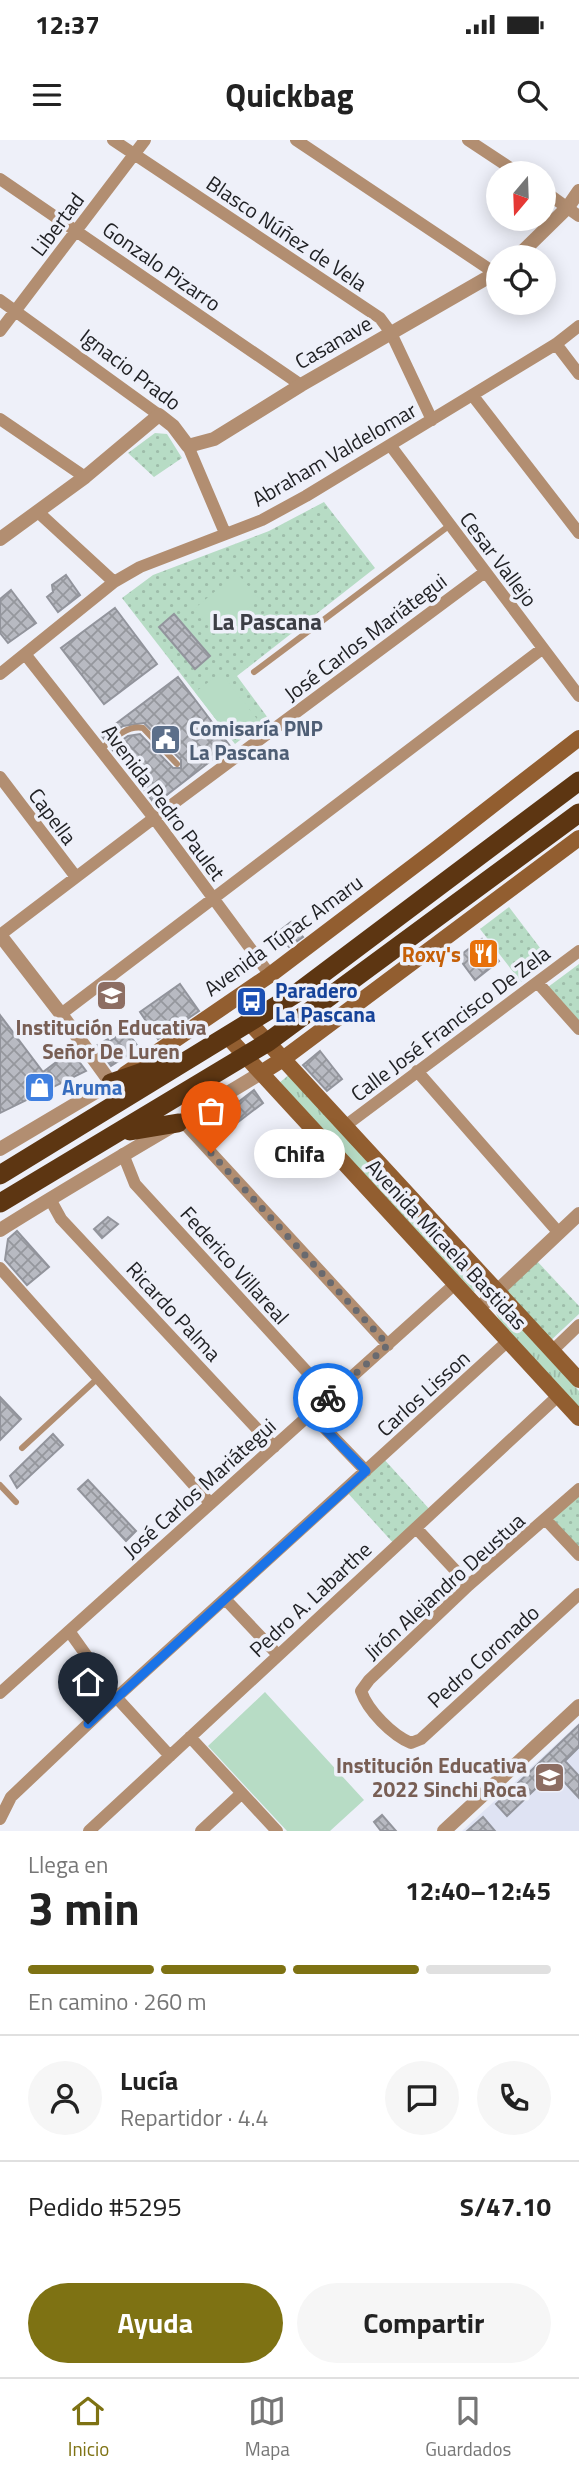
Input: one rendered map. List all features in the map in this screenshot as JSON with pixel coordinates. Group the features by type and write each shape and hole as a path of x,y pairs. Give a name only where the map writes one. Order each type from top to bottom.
{"highway":[{"path":"0,1175 298,993 579,781"},
{"path":"0,1203 246,1057 579,813"},
{"path":"111,1083 209,1048"},
{"path":"119,1133 180,1122"}],"main road":[{"name":"Avenida Túpac Amaru","path":"111,1083 270,975 579,738"},
{"path":"261,1073 579,838"},
{"name":"Avenida Micaela Bastidas","path":"249,1022 579,1380"},
{"name":"Avenida Micaela Bastidas","path":"227,1036 579,1419"}],"street":[{"name":"Blasco Núñez de Vela","path":"113,140 380,318 391,333 432,420"},
{"name":"Libertad","path":"0,331 145,140"},
{"path":"296,140 486,265"},
{"path":"468,140 500,161"},
{"name":"Gonzalo Pizarro","path":"0,179 301,385"},
{"path":"532,245 574,211 579,191"},
{"path":"556,199 574,211"},
{"name":"Casanave","path":"188,446 214,439 301,385 486,278"},
{"name":"Ignacio Prado","path":"0,300 173,426 188,446 225,533"},
{"name":"Abraham Valdelomar","path":"0,674 114,582 140,567 262,520 306,496 473,396 556,344 579,326"},
{"path":"556,344 579,374"},
{"path":"473,396 579,533"},
{"path":"0,538 85,477 159,415"},
{"path":"0,419 85,477"},
{"name":"Cesar Vallejo","path":"390,445 579,696"},
{"path":"38,512 114,582"},
{"name":"José Carlos Mariátegui","path":"0,935 485,572"},
{"path":"61,1014 542,649"},
{"name":"Avenida Pedro Paulet","path":"25,654 154,818 270,975"},
{"name":"Capella","path":"0,778 76,877"},
{"path":"0,935 111,1083"},
{"name":"Calle José Francisco De Zela","path":"345,1126 579,951"},
{"path":"537,983 579,1029"},
{"path":"416,1071 559,1233"},
{"path":"0,1230 261,1073"},
{"name":"Avenida Túpac Amaru","path":"0,1149 111,1083"},
{"path":"180,1122 388,1345"},
{"name":"Federico Villareal","path":"123,1154 135,1184 330,1397"},
{"name":"Ricardo Palma","path":"50,1199 61,1219 274,1447"},
{"path":"478,1309 579,1214"},
{"path":"0,1268 210,1503"},
{"name":"José Carlos Mariátegui","path":"0,1693 456,1284"},
{"path":"552,1350 579,1325"},
{"name":"Carlos Lisson","path":"0,1819 11,1797 116,1698 508,1341"},
{"name":"Pedro A. Labarthe","path":"89,1831 558,1396"},
{"path":"310,1414 366,1471"},
{"name":"Jirón Alejandro Deustua","path":"411,1743 401,1739 365,1702 361,1691 369,1680 469,1585 579,1489"},
{"path":"546,1520 579,1555"},
{"path":"415,1528 469,1585"},
{"name":"Pedro Coronado","path":"411,1743 421,1738 579,1594"},
{"path":"226,1600 278,1656"},
{"path":"69,1630 116,1698 170,1756"},
{"path":"444,1831 579,1706"},
{"path":"190,1737 276,1831"},
{"path":"206,1829 242,1793"}],"lane":[{"path":"254,672 450,525"},
{"path":"100,750 122,732 139,726 177,764"},
{"path":"22,1448 98,1378"},
{"path":"0,1485 16,1502"}],"shaded area":[{"name":"Institución Educativa 2022 Sinchi Roca","path":"579,1723 579,1831 462,1831"}],"green space":[{"path":"155,433 167,434 182,458 154,477 128,453"},
{"name":"La Pascana","path":"324,502 375,568 237,676 268,718 235,744 122,598 153,575 269,531"},
{"path":"237,573 259,599 216,635 194,609"},
{"path":"221,673 257,719 231,739 195,692"},
{"path":"509,907 550,961 521,982 480,929"},
{"path":"579,964 579,1025 548,987"},
{"path":"290,1074 476,1280 477,1289 474,1292 279,1083"},
{"path":"536,1260 579,1306 579,1314 548,1343 501,1293"},
{"path":"500,1310 511,1316 579,1391 579,1409 502,1324 496,1314"},
{"path":"382,1457 432,1512 396,1546 345,1490"},
{"path":"579,1489 579,1555 546,1520"},
{"path":"265,1692 364,1800 330,1831 287,1831 208,1746"}],"building":[{"path":"66,575 80,595 58,612 47,597 53,592 52,585"},
{"path":"11,590 36,623 8,643 0,633 0,599"},
{"path":"115,608 157,664 104,704 61,648"},
{"path":"174,614 210,656 195,669 159,627"},
{"name":"Comisaría PNP La Pascana","path":"178,677 230,746 155,804 111,748 128,736 140,734 173,768 181,768 181,760 144,723 123,726 104,739 101,735"},
{"path":"291,922 303,937 289,947 277,933"},
{"path":"482,939 499,961 475,980 458,957"},
{"path":"180,984 199,1011 158,1039 140,1012"},
{"path":"0,1015 43,1072 71,1051 86,1071 0,1113"},
{"path":"126,1030 139,1048 111,1066 96,1046 108,1039 109,1042"},
{"path":"320,1051 342,1079 327,1091 303,1065"},
{"path":"254,1090 263,1103 229,1129 231,1131 217,1142 208,1131 235,1111 232,1107"},
{"path":"108,1217 118,1224 102,1238 94,1229"},
{"path":"17,1231 49,1267 27,1285 5,1260 8,1239"},
{"path":"0,1397 21,1419 0,1440"},
{"path":"53,1434 63,1445 17,1488 10,1476"},
{"path":"88,1480 136,1531 126,1541 78,1489"},
{"path":"579,1725 579,1747 565,1761 579,1776 579,1798 554,1771 507,1816 496,1804"},
{"path":"382,1815 396,1831 381,1831 374,1822"},
{"path":"483,1817 495,1831 467,1831"}],"way so far":[{"path":"211,1153 388,1345 328,1398"}],"place":[{"name":"Comisaría PNP La Pascana","path":"166,740"},
{"name":"Roxy's","path":"484,954"},
{"name":"Institución Educativa Señor De Luren","path":"111,995"},
{"name":"Paradero La Pascana","path":"252,1002"},
{"name":"Aruma","path":"39,1087"},
{"name":"Chifa","path":"211,1153"},
{"name":"Institución Educativa 2022 Sinchi Roca","path":"550,1777"}],"district":[{"name":"La Pascana","path":"267,621"}],"route":[{"path":"88,1724 366,1471 310,1414 328,1398"}]}
